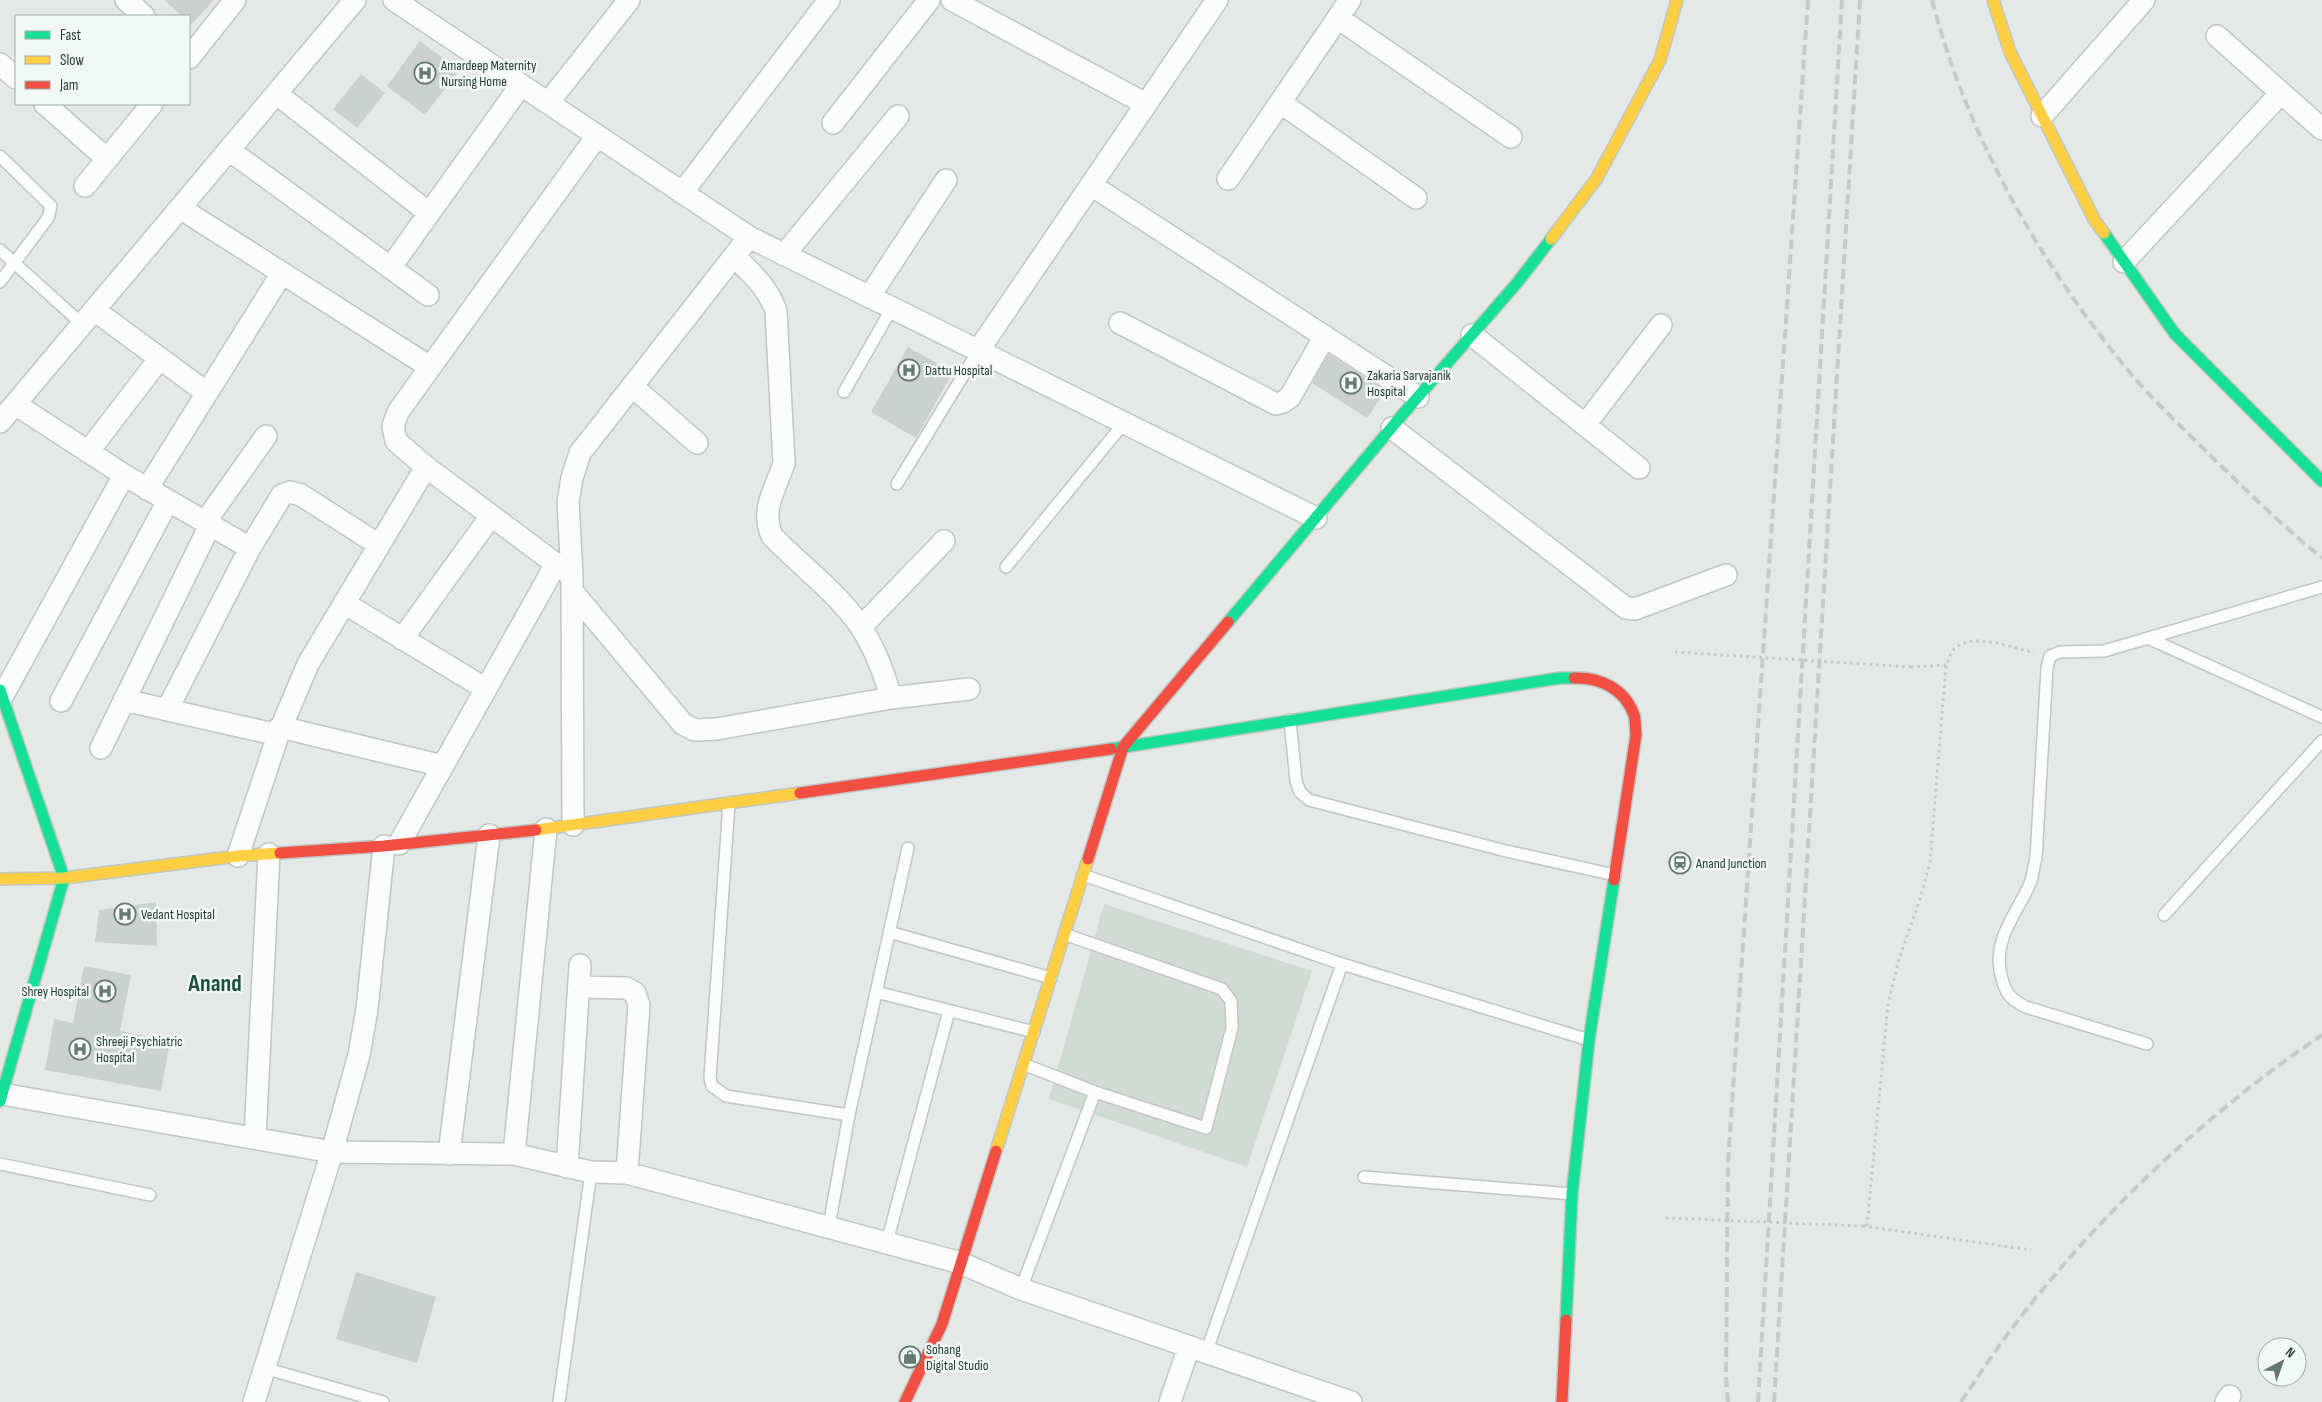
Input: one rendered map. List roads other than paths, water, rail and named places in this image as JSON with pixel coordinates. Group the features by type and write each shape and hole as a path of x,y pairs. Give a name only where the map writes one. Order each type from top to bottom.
{"street":[{"path":"190,56 235,0"},
{"path":"0,422 355,0"},
{"path":"394,0 748,237 1316,518"},
{"path":"548,103 629,0"},
{"path":"682,193 829,0"},
{"path":"833,123 929,0"},
{"path":"952,0 1146,104"},
{"path":"978,351 1217,0"},
{"path":"1228,179 1350,0"},
{"path":"905,1402 942,1324 1122,747 1418,397 1518,283 1597,178 1660,60 1677,0"},
{"path":"1993,0 2010,52 2095,221 2175,334 2322,480"},
{"path":"2042,116 2144,0"},
{"path":"1338,18 1510,136"},
{"path":"2217,36 2280,93 2321,125"},
{"path":"0,64 15,77"},
{"path":"390,268 521,85"},
{"path":"2124,262 2280,93"},
{"path":"276,94 429,214"},
{"path":"1281,103 1416,198"},
{"path":"49,105 107,159"},
{"path":"85,186 151,105"},
{"path":"784,255 898,116"},
{"path":"597,136 398,412 393,426 396,441 426,467 491,516 566,577 684,724 695,730 717,729 891,698 970,689"},
{"path":"229,150 428,295"},
{"path":"869,297 946,180"},
{"path":"1091,185 1418,397"},
{"path":"180,208 430,367"},
{"path":"573,825 566,577 568,502 572,478 580,453 748,237"},
{"path":"734,256 763,285 770,295 776,311 784,463 768,506 766,523 772,536 843,605 861,627 884,671 891,698"},
{"path":"147,489 282,273"},
{"path":"88,317 160,358 207,393"},
{"path":"1120,323 1276,404 1290,397 1325,336"},
{"path":"1585,425 1661,324"},
{"path":"1472,335 1639,468"},
{"path":"88,452 160,358"},
{"path":"632,386 697,443"},
{"path":"15,404 124,475 250,548"},
{"path":"1392,428 1626,608 1635,609 1726,575"},
{"path":"101,748 208,523 266,436"},
{"path":"238,856 279,731 308,664 378,544 426,467"},
{"path":"124,475 1,694 12,737 64,878 1,1098 332,1152 514,1154 591,1172 626,1173 830,1226 961,1263 1021,1289 1351,1402"},
{"path":"167,710 250,548 282,496 290,492 301,495 378,544"},
{"path":"61,701 168,501"},
{"path":"402,639 491,516"},
{"path":"861,627 944,541"},
{"path":"254,1402 332,1152 359,1055 391,845 443,766 486,690 566,577"},
{"path":"344,603 486,690"},
{"path":"0,879 64,878 238,856 391,845 546,829 1122,747 1560,678 1589,677 1609,684 1623,697 1634,715 1636,735 1589,1040 1572,1194 1562,1402"},
{"path":"124,700 443,766"},
{"path":"514,1154 546,829"},
{"path":"449,1154 488,835"},
{"path":"255,1138 269,854"},
{"path":"567,1167 580,965"},
{"path":"579,987 626,988 635,993 639,1005 626,1173"},
{"path":"1170,1402 1198,1350"}],"lane":[{"path":"0,156 51,206 48,218 0,282"},
{"path":"0,250 15,264 88,317"},
{"path":"844,392 892,308"},
{"path":"897,484 978,351"},
{"path":"1006,567 1124,423"},
{"path":"2147,1044 2026,1007 2012,1000 2004,986 1998,965 2000,943 2031,881 2036,858 2047,668 2050,656 2060,652 2104,651 2322,587"},
{"path":"2150,639 2322,716"},
{"path":"1290,720 1296,781 1300,792 1309,800 1506,851 1614,875"},
{"path":"2164,915 2322,741"},
{"path":"729,803 710,1078 712,1086 726,1096 849,1115"},
{"path":"830,1226 849,1115 908,848"},
{"path":"1083,875 1342,964 1589,1040"},
{"path":"889,932 1051,978"},
{"path":"1023,1064 1095,1092 1206,1128 1232,1028 1231,1001 1222,989 1064,934"},
{"path":"1198,1350 1342,964"},
{"path":"876,992 1034,1032"},
{"path":"887,1242 949,1011"},
{"path":"1021,1289 1095,1092"},
{"path":"0,1164 150,1195"},
{"path":"560,1402 591,1172"},
{"path":"1364,1178 1572,1194"},
{"path":"264,1368 383,1402"}],"railway":[{"path":"1728,1402 1726,1377 1728,1162 1808,0"},
{"path":"1758,1402 1842,0"},
{"path":"1774,1402 1860,0"},
{"path":"1932,0 1946,49 1984,145 2033,236 2061,280 2122,363 2156,401 2255,498 2322,558"},
{"path":"1961,1402 2004,1340 2043,1289 2115,1209 2194,1133 2236,1098 2322,1035"}],"place":[{"name":"Amardeep Maternity Nursing Home","path":"425,73"},
{"name":"Dattu Hospital","path":"909,370"},
{"name":"Zakaria Sarvajanik Hospital","path":"1351,383"},
{"name":"Anand Junction","path":"1680,863"},
{"name":"Vedant Hospital","path":"125,914"},
{"name":"Shrey Hospital","path":"105,991"},
{"name":"Shreeji Psychiatric Hospital","path":"80,1049"},
{"name":"Sohang Digital Studio","path":"910,1357"}],"district":[{"name":"Anand","path":"215,983"}]}
